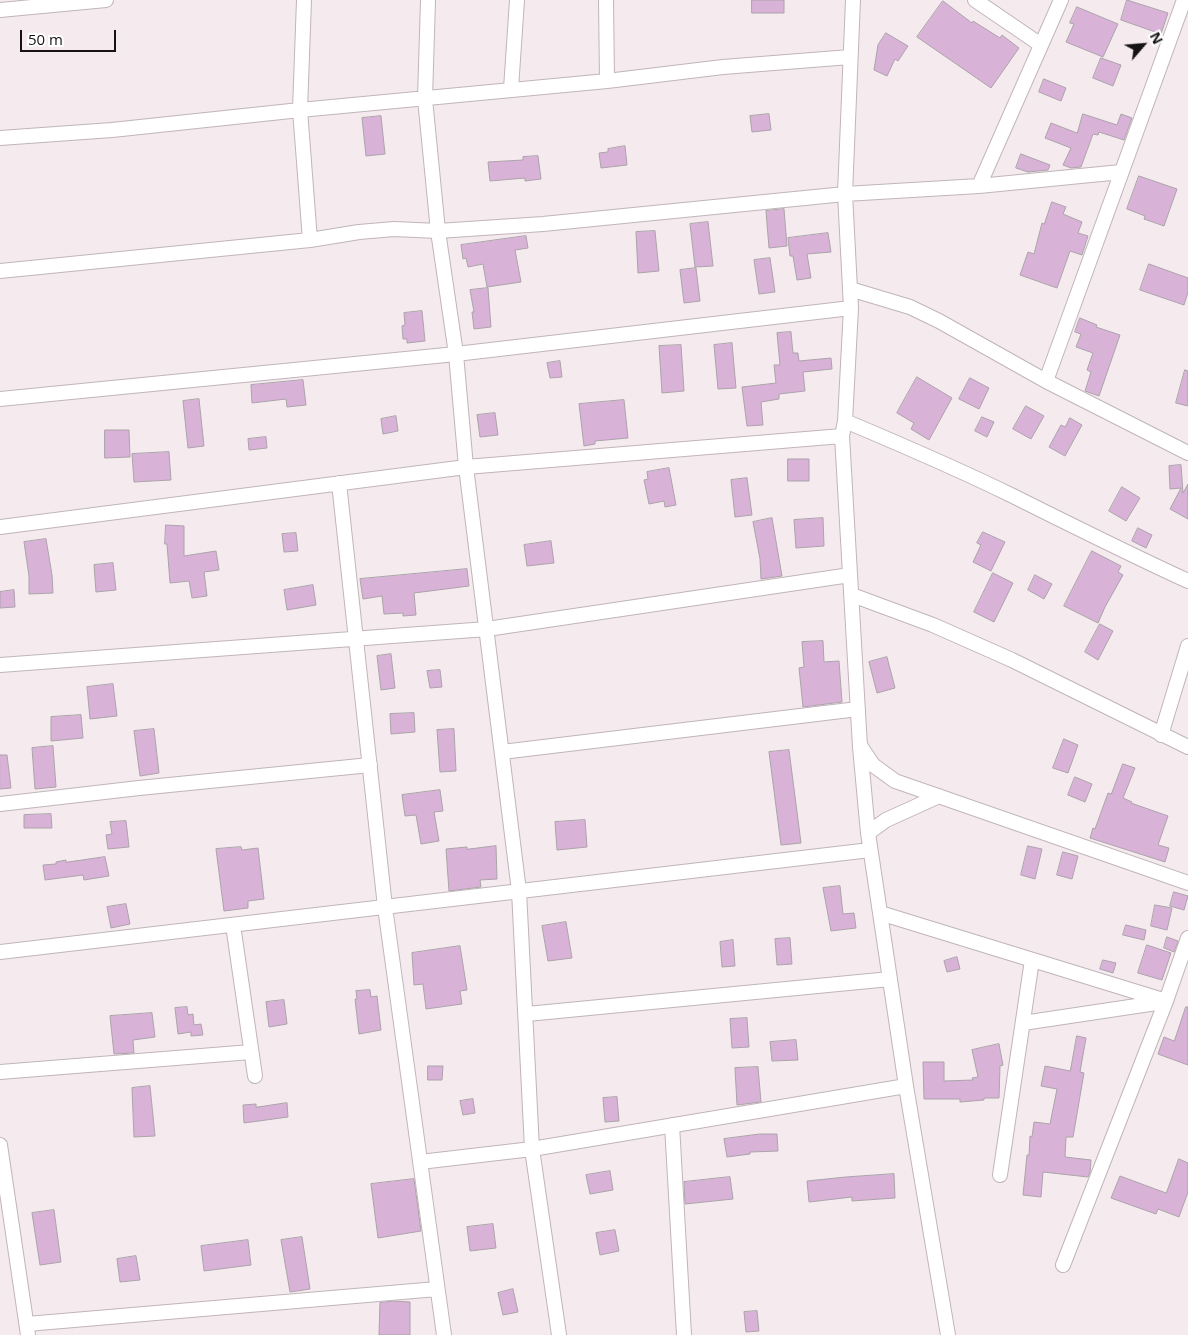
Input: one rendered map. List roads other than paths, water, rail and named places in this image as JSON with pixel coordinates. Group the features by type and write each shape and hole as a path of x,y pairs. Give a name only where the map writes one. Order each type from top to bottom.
{"street":[{"path":"0,10 57,2 106,0"},
{"path":"304,0 300,110 310,240"},
{"path":"428,0 425,99 438,231 456,354 466,467 519,891 532,1149 559,1335"},
{"path":"511,89 517,0"},
{"path":"606,0 607,80"},
{"path":"853,0 845,194 851,308 845,421 842,436 860,747 870,850 906,1086 948,1335"},
{"path":"975,0 1041,45"},
{"path":"979,186 1061,0"},
{"path":"1046,381 1184,0"},
{"path":"0,138 112,130 723,67 850,56"},
{"path":"0,271 310,240 359,232 394,229 438,231 552,223 845,194 979,186 1121,172"},
{"path":"850,290 910,308 939,321 1046,381 1188,453"},
{"path":"0,399 456,354 851,308"},
{"path":"845,421 934,459 1188,581"},
{"path":"0,527 466,467 842,436"},
{"path":"339,483 385,906 444,1335"},
{"path":"0,665 487,629 850,575"},
{"path":"852,595 933,625 1012,660 1188,747"},
{"path":"1161,735 1188,646"},
{"path":"502,752 858,709"},
{"path":"860,747 873,765 895,781 1188,884"},
{"path":"0,804 370,765"},
{"path":"868,833 886,820 939,796"},
{"path":"0,952 870,850"},
{"path":"880,913 1166,1002"},
{"path":"233,925 255,1076"},
{"path":"1063,1265 1166,1002 1188,938"},
{"path":"1000,1175 1032,960"},
{"path":"526,1014 890,979"},
{"path":"1022,1023 1166,1002"},
{"path":"0,1072 251,1052"},
{"path":"420,1162 532,1149 906,1086"},
{"path":"672,1125 684,1335"},
{"path":"0,1145 27,1330 437,1289"}]}
